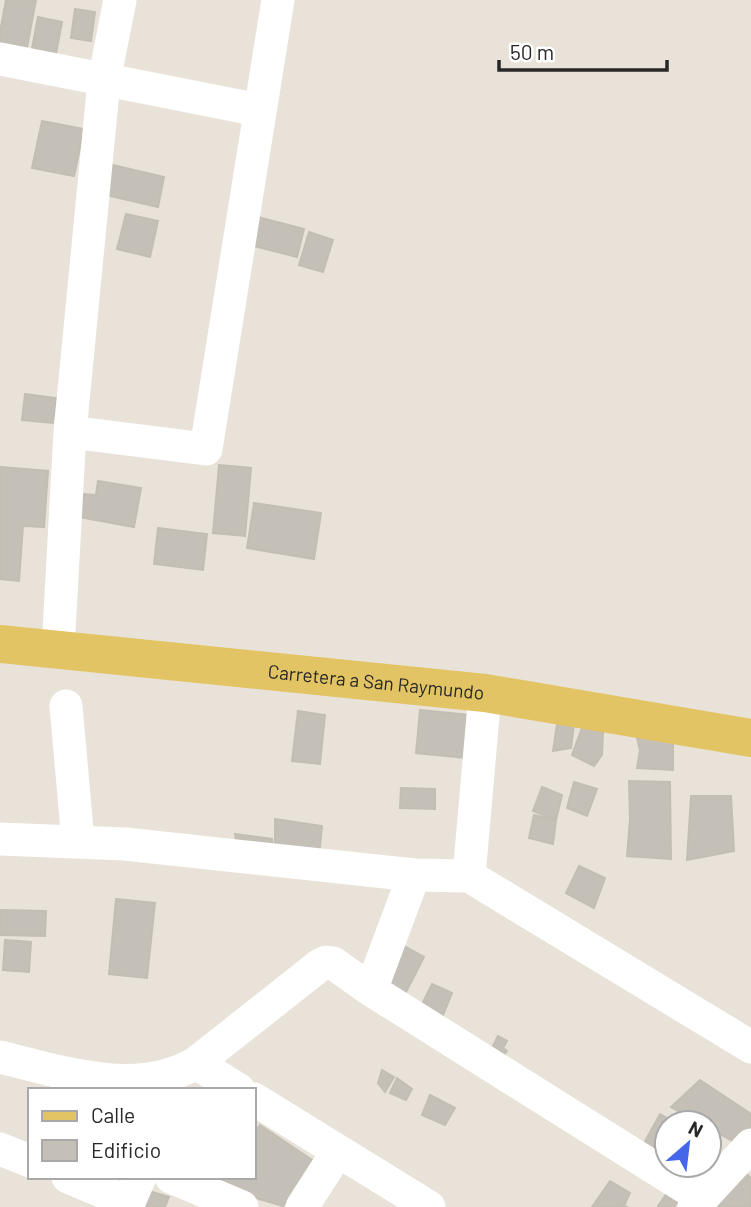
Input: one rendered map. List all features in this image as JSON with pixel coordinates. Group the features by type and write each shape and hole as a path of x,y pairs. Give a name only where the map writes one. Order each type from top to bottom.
{"main road":[{"name":"Carretera a San Raymundo","path":"0,644 485,693 751,738"}],"street":[{"path":"58,650 70,432 104,81 120,0"},
{"path":"70,432 206,449 278,0"},
{"path":"0,60 259,110"},
{"path":"469,876 485,693"},
{"path":"66,706 78,841"},
{"path":"0,839 125,844 414,874 469,876 751,1047"},
{"path":"371,990 414,874"},
{"path":"184,1075 326,962 332,963 697,1202 751,1145"},
{"path":"0,1056 79,1077 124,1080 184,1075 232,1088"},
{"path":"256,1100 429,1207"},
{"path":"0,1149 28,1160"},
{"path":"302,1207 338,1151"},
{"path":"73,1179 123,1200 130,1200 140,1179"},
{"path":"176,1179 242,1207"}],"building":[{"path":"6,0 36,0 25,58 0,53 0,32"},
{"path":"75,9 95,12 91,41 71,38"},
{"path":"38,17 62,22 55,59 31,54"},
{"path":"42,121 84,129 74,176 32,168"},
{"path":"113,165 164,177 158,207 106,195"},
{"path":"126,214 158,221 150,257 117,249"},
{"path":"246,214 304,229 297,257 239,242"},
{"path":"309,232 333,240 323,272 299,265"},
{"path":"25,394 56,398 53,423 22,420"},
{"path":"219,465 251,468 245,536 213,533"},
{"path":"0,467 48,471 44,527 23,526 19,581 0,579"},
{"path":"98,481 141,488 134,527 68,515 70,499 83,501 84,494 96,495"},
{"path":"254,503 321,513 314,559 247,548"},
{"path":"158,528 207,534 203,570 154,564"},
{"path":"420,710 469,715 465,758 416,753"},
{"path":"298,711 325,715 320,764 292,761"},
{"path":"557,724 574,725 571,748 553,751"},
{"path":"582,728 603,732 602,755 594,766 572,755"},
{"path":"636,734 673,738 673,770 637,768 640,750"},
{"path":"629,781 670,782 671,859 627,856"},
{"path":"574,782 597,789 587,816 567,808"},
{"path":"542,787 562,795 556,820 533,811"},
{"path":"401,788 435,789 435,809 400,808"},
{"path":"691,796 731,796 734,851 687,860"},
{"path":"534,815 556,820 553,844 529,838"},
{"path":"275,819 322,826 317,876 275,870"},
{"path":"235,834 272,839 276,865 239,856"},
{"path":"579,866 605,878 594,908 566,893"},
{"path":"116,899 155,903 147,978 109,974"},
{"path":"0,910 46,911 45,936 0,935"},
{"path":"5,940 31,942 29,972 3,970"},
{"path":"402,945 424,957 405,994 382,983"},
{"path":"432,984 452,993 441,1020 419,1010"},
{"path":"498,1036 507,1041 503,1048 507,1051 500,1060 489,1054"},
{"path":"382,1070 394,1077 385,1092 378,1083"},
{"path":"397,1078 412,1089 406,1100 390,1093"},
{"path":"700,1080 751,1114 751,1131 738,1144 723,1136 723,1109 671,1107"},
{"path":"430,1095 455,1108 445,1125 422,1115"},
{"path":"260,1125 315,1162 283,1206 218,1187 223,1179 256,1179 256,1131"},
{"path":"653,1127 653,1147 644,1143"},
{"path":"739,1167 751,1178 751,1207 710,1207"},
{"path":"610,1181 630,1193 624,1206 628,1207 592,1207"},
{"path":"139,1188 169,1197 165,1207 129,1207"},
{"path":"667,1193 679,1200 674,1207 658,1206"}]}
